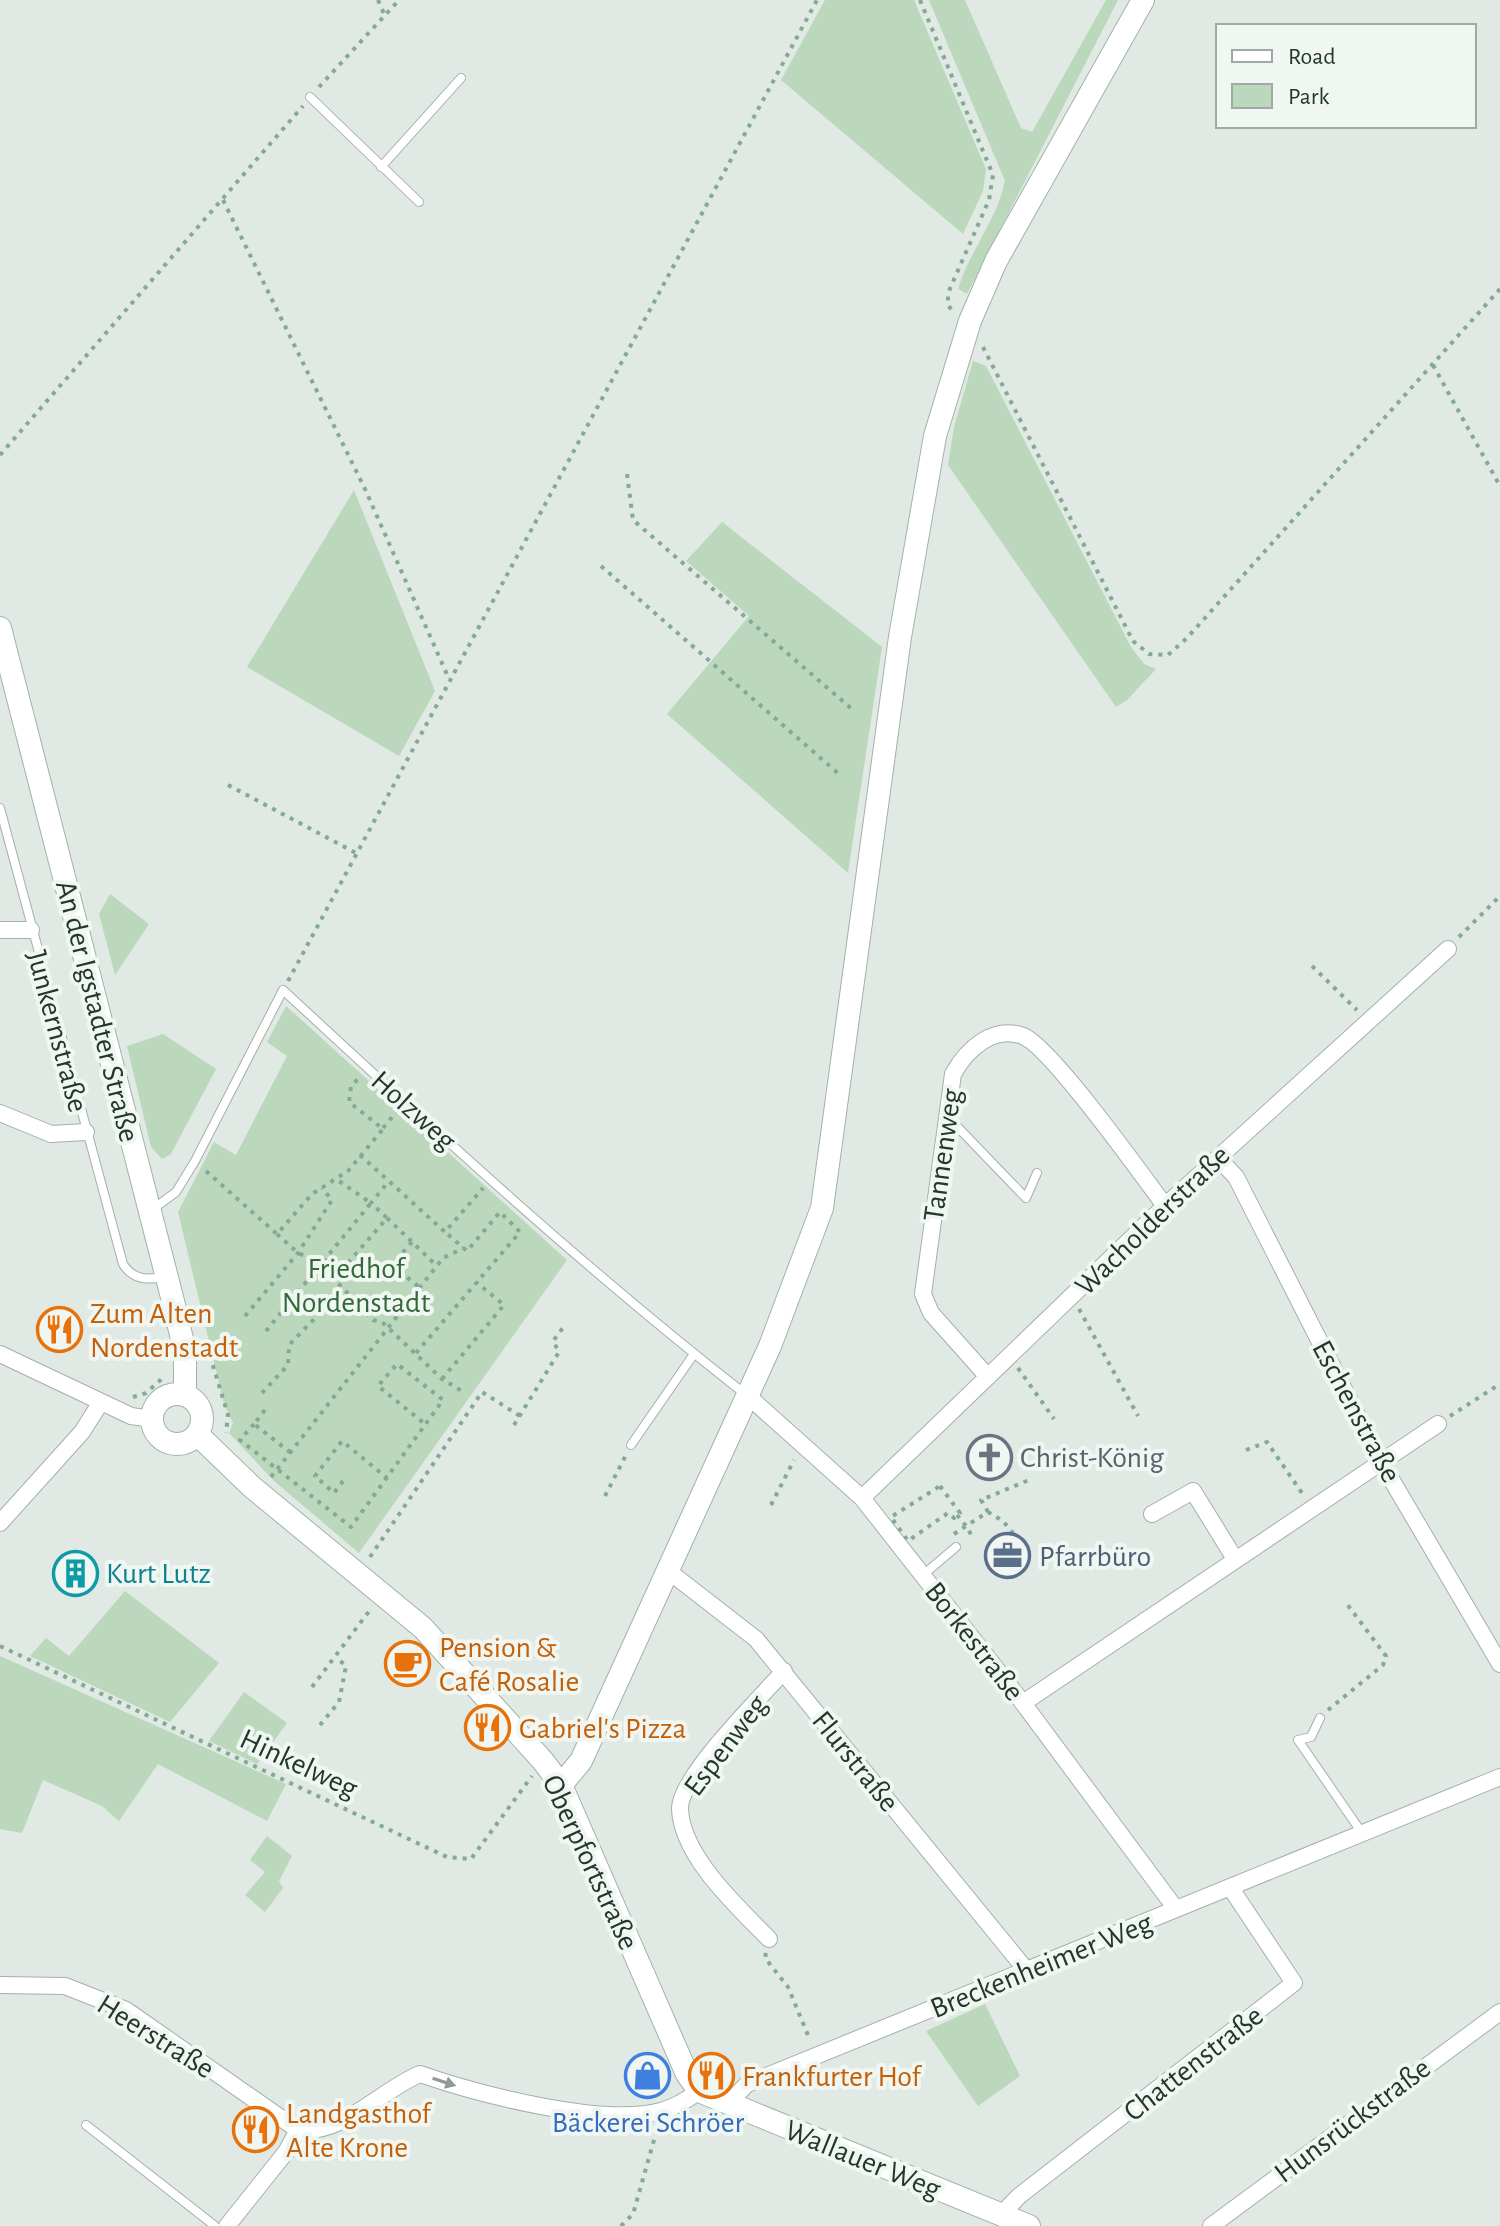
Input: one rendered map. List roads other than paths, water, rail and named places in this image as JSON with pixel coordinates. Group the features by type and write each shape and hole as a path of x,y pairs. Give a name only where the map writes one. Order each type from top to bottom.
{"main road":[{"path":"561,1785 581,1761 748,1396 795,1286 822,1208 900,637 935,436 970,321 1017,219 1143,0"},
{"name":"An der Igstadter Straße","path":"0,628 167,1276 185,1352 185,1395"},
{"path":"185,1395 201,1411 202,1421 197,1434 186,1442 169,1443 141,1418 163,1398 185,1395"},
{"name":"Oberpfortstraße","path":"197,1434 264,1486 440,1644 543,1761 561,1785 687,2074 699,2091"},
{"name":"Wallauer Weg","path":"699,2091 1029,2226"}],"street":[{"name":"Junkernstraße","path":"0,930 31,930"},
{"name":"Wacholderstraße","path":"862,1498 1165,1206 1448,949"},
{"name":"Tannenweg","path":"988,1377 931,1313 923,1294 953,1074 970,1049 995,1036 1024,1037 1035,1043 1066,1078 1165,1206"},
{"name":"Junkernstraße","path":"0,1113 51,1134 86,1132"},
{"name":"Eschenstraße","path":"1218,1158 1236,1177 1381,1462 1500,1664"},
{"path":"0,1354 141,1418"},
{"name":"Borkestraße","path":"748,1396 862,1498 1023,1703 1176,1909"},
{"path":"0,1523 82,1432 101,1402"},
{"path":"1023,1703 1438,1424"},
{"path":"1152,1514 1193,1491 1235,1559"},
{"name":"Flurstraße","path":"667,1570 756,1639 1027,1971"},
{"name":"Espenweg","path":"769,1939 729,1901 702,1862 680,1809 685,1788 722,1740 784,1671"},
{"name":"Breckenheimer Weg","path":"727,2105 747,2084 1500,1777"},
{"name":"Chattenstraße","path":"1001,2215 1019,2196 1294,1983 1230,1887"},
{"name":"Heerstraße","path":"0,1985 65,1986 126,2010 298,2130"},
{"name":"Hunsrückstraße","path":"1211,2226 1498,2018"},
{"path":"227,2226 286,2152 298,2130 313,2131 339,2122 420,2074 455,2086 571,2110 659,2112 699,2091"}],"lane":[{"path":"381,167 461,78"},
{"path":"310,97 419,202"},
{"name":"Junkernstraße","path":"0,808 123,1264 145,1280 167,1276"},
{"name":"Holzweg","path":"149,1211 176,1192 195,1161 283,990 491,1179 694,1354 748,1396"},
{"path":"946,1115 1026,1198 1037,1173"},
{"path":"631,1445 694,1354"},
{"path":"923,1575 956,1547"},
{"path":"1320,1718 1311,1737 1298,1740 1362,1833"},
{"path":"86,2125 215,2226"}],"place":[{"name":"Zum Alten Nordenstadt","path":"59,1330"},
{"name":"Christ-König","path":"989,1457"},
{"name":"Pfarrbüro","path":"1008,1556"},
{"name":"Kurt Lutz","path":"75,1573"},
{"name":"Pension & Café Rosalie","path":"408,1664"},
{"name":"Gabriel's Pizza","path":"488,1728"},
{"name":"Bäckerei Schröer","path":"648,2076"},
{"name":"Frankfurter Hof","path":"711,2076"},
{"name":"Landgasthof Alte Krone","path":"255,2130"}],"park label":[{"name":"Friedhof Nordenstadt","path":"356,1285"}]}
